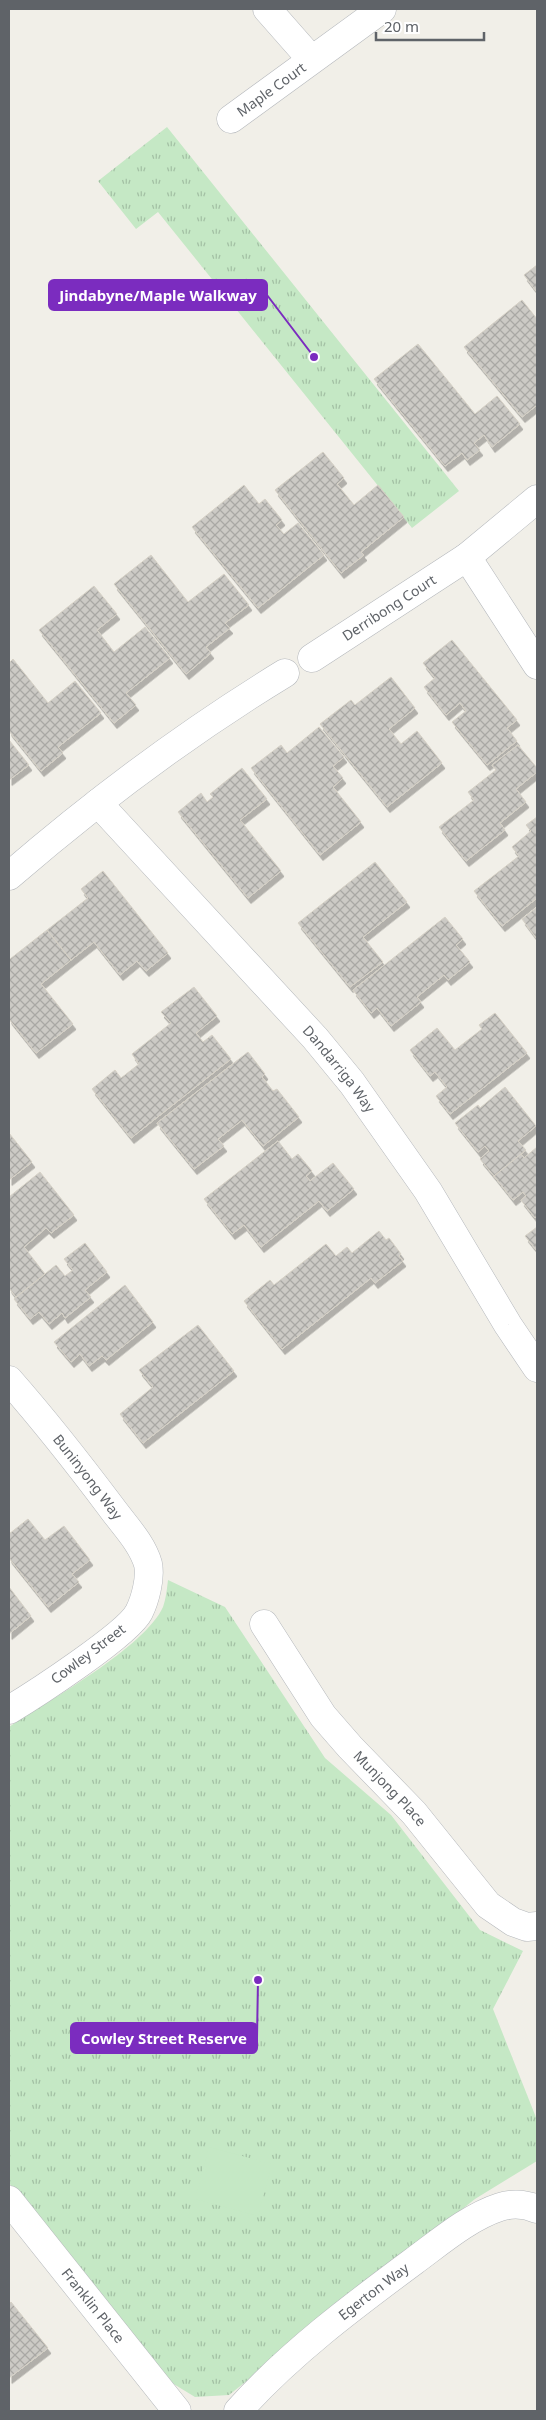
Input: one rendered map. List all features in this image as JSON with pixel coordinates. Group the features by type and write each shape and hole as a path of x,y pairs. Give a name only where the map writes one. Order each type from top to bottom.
{"street":[{"name":"Maple Court","path":"267,9 311,59"},
{"name":"Maple Court","path":"231,118 382,9"},
{"name":"Derribong Court","path":"312,658 467,558 537,498"},
{"path":"467,558 537,664"},
{"path":"9,876 98,803 179,741 285,674"},
{"name":"Dandarriga Way","path":"98,803 315,1038 352,1083 428,1191 508,1325 537,1368"},
{"name":"Buninyong Way","path":"9,1380 47,1423 139,1544 148,1565 148,1582"},
{"name":"Cowley Street","path":"9,1710 86,1658 128,1625 138,1614 148,1582"},
{"name":"Munjong Place","path":"264,1624 323,1716 350,1747 414,1813 488,1905 513,1922 526,1927 537,1926"},
{"name":"Franklin Place","path":"9,2200 176,2411"},
{"name":"Egerton Way","path":"238,2411 283,2366 326,2328 446,2237 484,2214 500,2207 515,2204 533,2207"}],"green space":[{"path":"167,127 459,491 412,528 158,212 136,229 98,181"},
{"path":"168,1580 225,1607 325,1758 391,1815 480,1930 523,1951 493,2009 537,2120 537,2161 475,2199 229,2395 195,2397 172,2383 108,2311 9,2183 9,1727 94,1672 137,1639 153,1623 163,1607"},
{"path":"209,2147 272,2164 258,2216 195,2199"}],"building":[{"path":"537,265 537,292 524,275"},
{"path":"522,300 537,319 537,405 522,417 464,347"},
{"path":"418,344 475,414 497,396 520,424 492,447 484,435 474,443 480,450 467,460 462,453 445,466 374,379"},
{"path":"323,452 344,478 337,484 354,505 378,485 404,517 361,552 364,555 341,573 275,490"},
{"path":"244,485 259,504 265,499 282,520 276,525 284,534 298,523 324,555 258,608 192,527"},
{"path":"151,555 188,602 224,574 249,605 225,623 230,628 206,647 211,653 186,674 114,584"},
{"path":"94,586 117,614 97,630 114,652 145,627 170,658 126,693 136,705 114,723 39,630"},
{"path":"452,640 517,720 507,728 517,741 487,765 452,722 466,711 460,703 446,715 424,687 435,678 423,663"},
{"path":"13,659 48,703 75,681 101,713 58,747 63,753 41,771 9,731 9,663"},
{"path":"391,677 415,708 389,729 401,744 417,731 442,763 387,807 320,724 351,700 355,705"},
{"path":"319,727 344,757 333,766 343,778 333,787 361,822 320,855 251,768 281,745 287,753"},
{"path":"9,740 29,765 9,780"},
{"path":"518,745 537,768 537,772 516,789 526,802 500,823 505,830 466,861 439,827 474,800 468,792 496,770 492,765"},
{"path":"242,768 267,799 240,820 281,871 248,898 178,812 201,793 207,802 213,797 210,794"},
{"path":"537,817 537,898 502,926 474,891 519,856 512,847 531,831 526,825"},
{"path":"375,862 407,902 363,937 383,962 350,987 298,923"},
{"path":"103,871 168,953 146,971 137,961 120,975 94,942 71,960 47,930 88,898 81,889"},
{"path":"537,907 537,939 522,919"},
{"path":"445,917 463,939 456,945 470,962 448,980 444,975 417,997 421,1002 391,1026 377,1008 371,1013 353,990"},
{"path":"47,930 71,960 41,984 73,1024 36,1053 9,1019 9,957 10,959"},
{"path":"194,987 217,1016 196,1033 203,1042 212,1035 231,1059 131,1138 92,1089 115,1070 121,1078 139,1064 132,1054 171,1023 161,1012"},
{"path":"495,1013 527,1053 450,1114 436,1096 447,1087 435,1072 430,1076 410,1050 437,1028 455,1050 482,1029 479,1025"},
{"path":"248,1052 265,1074 262,1077 273,1091 277,1089 299,1117 263,1146 242,1120 218,1139 224,1146 194,1169 157,1123"},
{"path":"505,1087 536,1126 518,1141 526,1150 494,1176 480,1159 489,1151 485,1146 478,1152 455,1123 478,1105 480,1108"},
{"path":"9,1133 32,1162 9,1180"},
{"path":"278,1141 292,1159 298,1154 312,1171 306,1176 310,1181 333,1163 354,1189 327,1211 319,1201 261,1247 244,1225 232,1234 204,1199"},
{"path":"537,1147 537,1216 535,1218 521,1200 526,1196 523,1192 513,1200 494,1176 521,1154 524,1158"},
{"path":"40,1172 74,1215 51,1233 46,1228 24,1247 45,1274 16,1297 9,1288 9,1197"},
{"path":"537,1227 537,1251 525,1236"},
{"path":"379,1231 386,1240 389,1238 401,1254 399,1256 403,1261 375,1283 371,1278 282,1349 244,1301 270,1280 274,1285 326,1244 336,1256 347,1247 352,1253"},
{"path":"85,1243 107,1272 85,1290 91,1297 65,1318 62,1313 49,1324 39,1312 30,1319 14,1299 56,1265 65,1276 73,1270 64,1259"},
{"path":"125,1285 153,1322 106,1360 102,1356 89,1366 80,1354 71,1362 54,1342"},
{"path":"198,1325 234,1371 143,1443 120,1414 153,1387 139,1370"},
{"path":"28,1519 45,1540 64,1526 90,1560 72,1574 79,1582 48,1607 9,1558 9,1534"},
{"path":"9,1587 31,1616 9,1634"},
{"path":"11,2302 48,2348 9,2378 9,2304"}],"place":[{"name":"Jindabyne/Maple Walkway","path":"314,357"},
{"name":"Cowley Street Reserve","path":"258,1980"}]}
